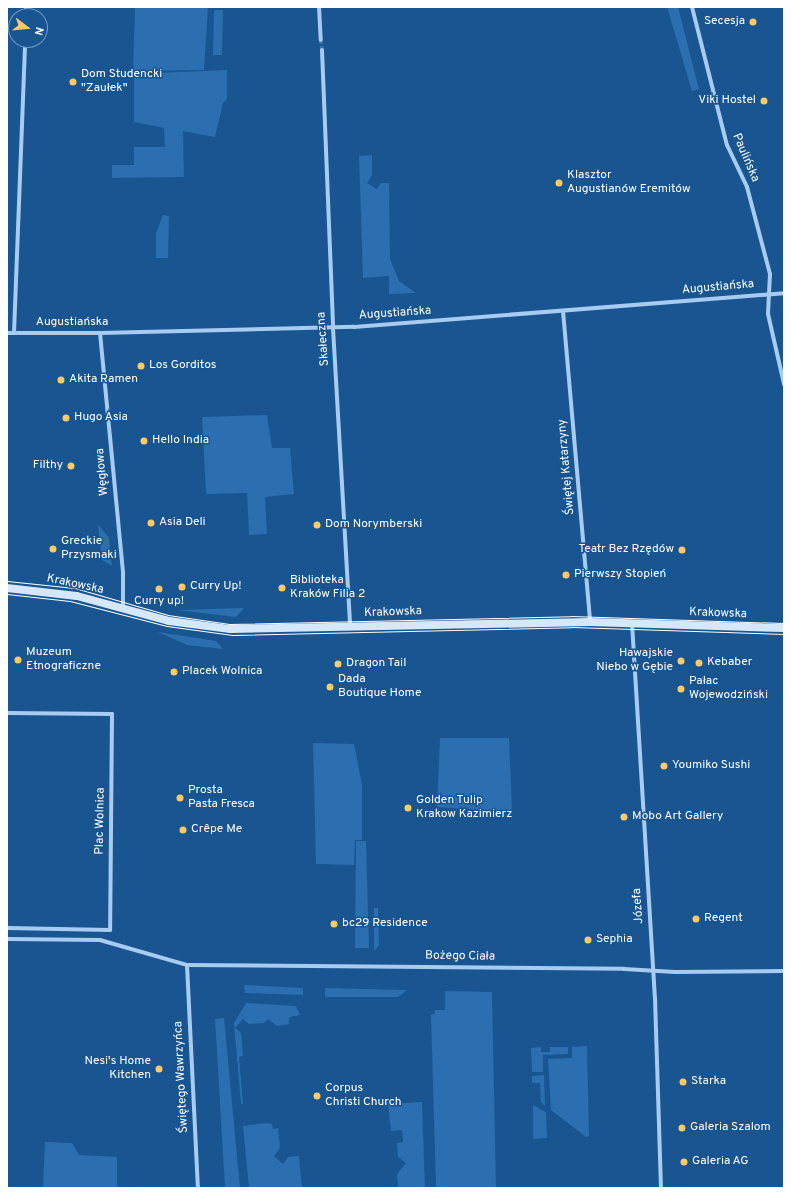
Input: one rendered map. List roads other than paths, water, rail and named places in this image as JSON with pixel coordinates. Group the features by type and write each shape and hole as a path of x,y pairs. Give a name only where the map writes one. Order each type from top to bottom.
{"street":[{"path":"319,7 321,40"},
{"name":"Paulińska","path":"692,7 727,145 747,187 770,274 768,314 784,384"},
{"path":"14,333 25,48"},
{"name":"Skałeczna","path":"322,50 332,328 350,627"},
{"name":"Augustiańska","path":"7,333 100,333 332,328 563,311 784,292"},
{"name":"Świętej Katarzyny","path":"563,311 590,622"},
{"name":"Węgłowa","path":"100,333 122,561 123,609"},
{"name":"Krakowska","path":"7,588 48,591 169,621 230,630 590,622 784,628"},
{"name":"Józefa","path":"632,623 652,970 661,1188"},
{"name":"Plac Wolnica","path":"7,713 112,714 110,930 7,928"},
{"name":"Bożego Ciała","path":"7,938 100,940 137,949 187,965 784,971"},
{"name":"Świętego Wawrzyńca","path":"187,965 198,1188"}],"tunnel":[{"path":"321,40 322,50"}],"tram line":[{"path":"7,581 75,588 168,615 229,624 571,616 784,623"},
{"path":"7,594 70,601 167,626 232,635 572,627 784,634"}],"place":[{"name":"Secesja","path":"753,22"},
{"name":"Dom Studencki \"Zaułek\"","path":"73,82"},
{"name":"Viki Hostel","path":"764,101"},
{"name":"Klasztor Augustianów Eremitów","path":"559,183"},
{"name":"Los Gorditos","path":"141,366"},
{"name":"Akita Ramen","path":"61,380"},
{"name":"Hugo Asia","path":"66,418"},
{"name":"Hello India","path":"144,441"},
{"name":"Filthy","path":"71,466"},
{"name":"Asia Deli","path":"151,523"},
{"name":"Dom Norymberski","path":"317,525"},
{"name":"Greckie Przysmaki","path":"53,549"},
{"name":"Teatr Bez Rzędów","path":"682,550"},
{"name":"Pierwszy Stopień","path":"566,575"},
{"name":"Curry Up!","path":"182,587"},
{"name":"Biblioteka Kraków Filia 2","path":"282,588"},
{"name":"Curry up!","path":"159,589"},
{"name":"Muzeum Etnograficzne","path":"18,660"},
{"name":"Hawajskie Niebo w Gębie","path":"681,661"},
{"name":"Kebaber","path":"699,663"},
{"name":"Dragon Tail","path":"338,664"},
{"name":"Placek Wolnica","path":"174,672"},
{"name":"Dada Boutique Home","path":"330,687"},
{"name":"Pałac Wojewodziński","path":"681,689"},
{"name":"Youmiko Sushi","path":"664,766"},
{"name":"Prosta Pasta Fresca","path":"180,798"},
{"name":"Golden Tulip Krakow Kazimierz","path":"408,808"},
{"name":"Mobo Art Gallery","path":"624,817"},
{"name":"Crêpe Me","path":"183,830"},
{"name":"Regent","path":"696,919"},
{"name":"bc29 Residence","path":"334,924"},
{"name":"Sephia","path":"588,940"},
{"name":"Nesi's Home Kitchen","path":"159,1069"},
{"name":"Starka","path":"683,1082"},
{"name":"Corpus Christi Church","path":"317,1096"},
{"name":"Galeria Szalom","path":"682,1128"},
{"name":"Galeria AG","path":"684,1162"}]}
